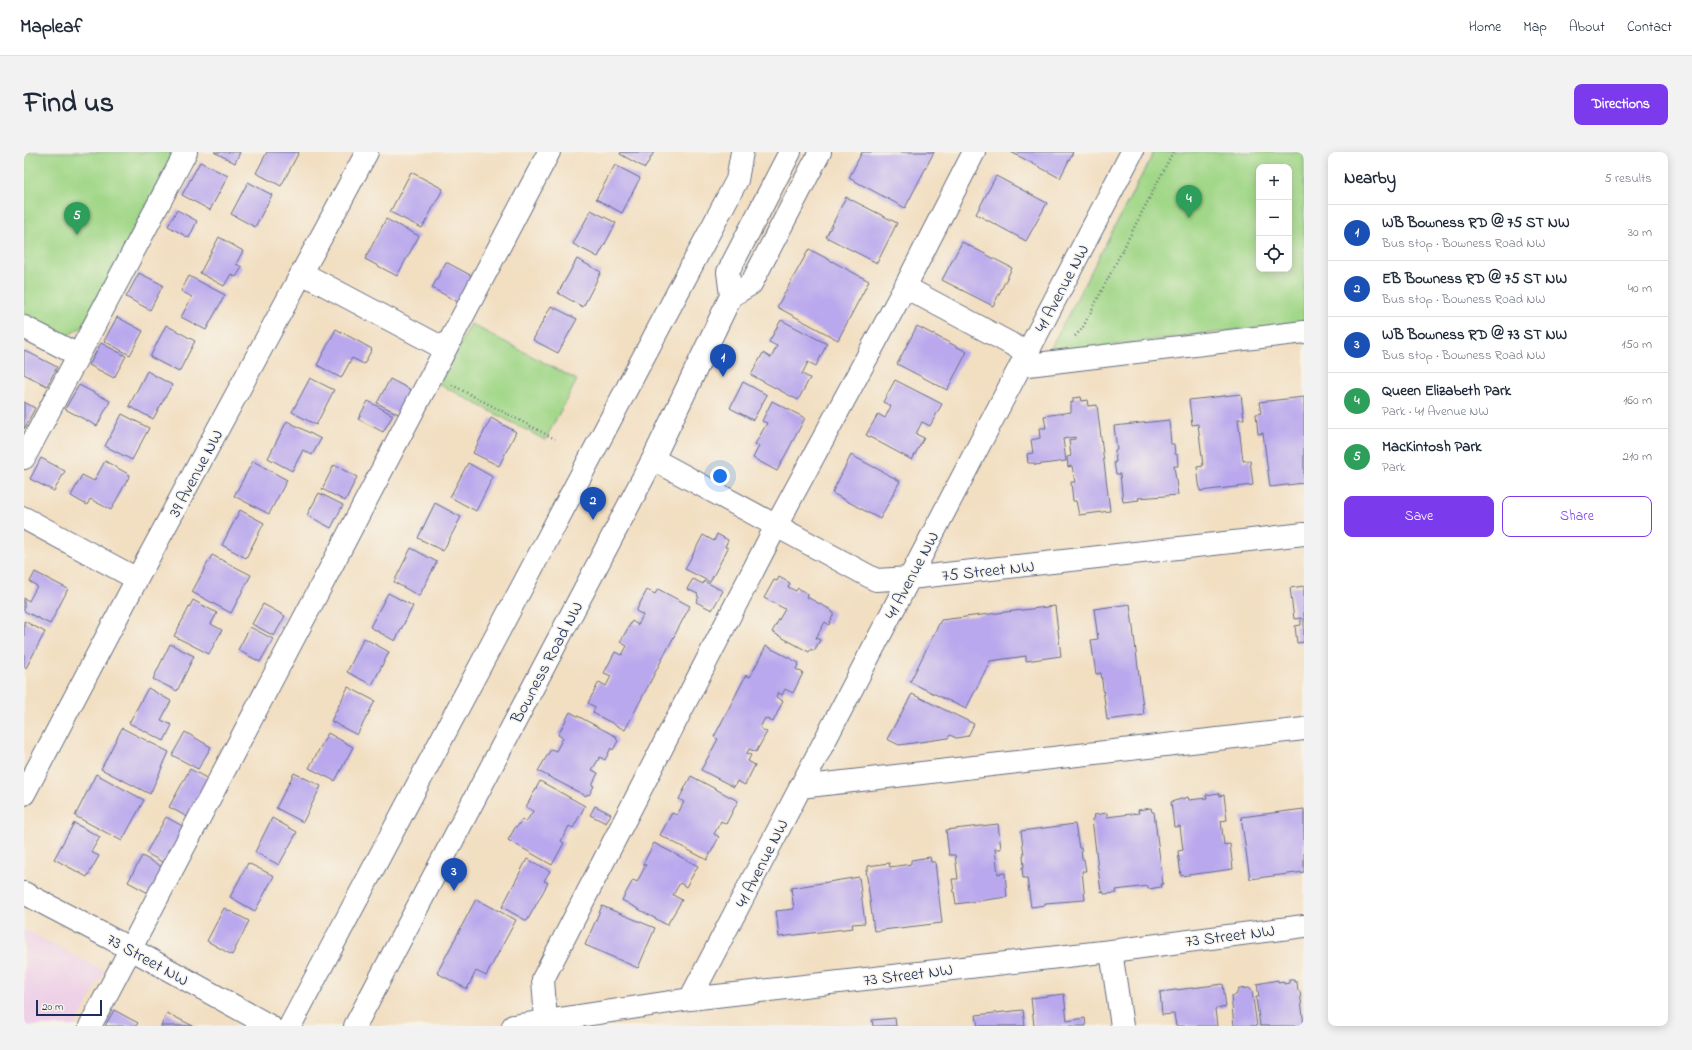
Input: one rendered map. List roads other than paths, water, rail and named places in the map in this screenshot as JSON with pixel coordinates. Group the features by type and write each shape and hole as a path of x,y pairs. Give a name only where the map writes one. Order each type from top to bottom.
{"street":[{"path":"24,458 186,152"},
{"name":"39 Avenue NW","path":"24,794 137,579 367,152"},
{"path":"90,1026 549,152"},
{"path":"290,1026 737,180 742,152"},
{"path":"790,152 728,272 731,296 751,284 820,152"},
{"path":"546,1021 543,979 776,526 905,287 974,152"},
{"name":"41 Avenue NW","path":"690,999 1132,152"},
{"path":"302,273 445,349"},
{"path":"905,287 1024,359 1304,332"},
{"name":"Bowness Road NW","path":"355,1026 653,459 731,296"},
{"path":"24,326 78,355"},
{"name":"75 Street NW","path":"653,459 876,580 910,578 1304,534"},
{"path":"24,518 137,579"},
{"path":"800,787 1304,729"},
{"name":"73 Street NW","path":"24,893 131,949 269,1026"},
{"name":"73 Street NW","path":"512,1026 546,1021 572,1021 690,999 1112,951 1304,926"},
{"path":"1112,951 1122,1026"}],"place":[{"name":"Queen Elizabeth Park","path":"1189,218"},
{"name":"MacKintosh Park","path":"77,235"},
{"name":"WB Bowness RD @ 75 ST NW","path":"723,377"},
{"name":"EB Bowness RD @ 75 ST NW","path":"593,520"},
{"name":"WB Bowness RD @ 73 ST NW","path":"454,891"}]}
